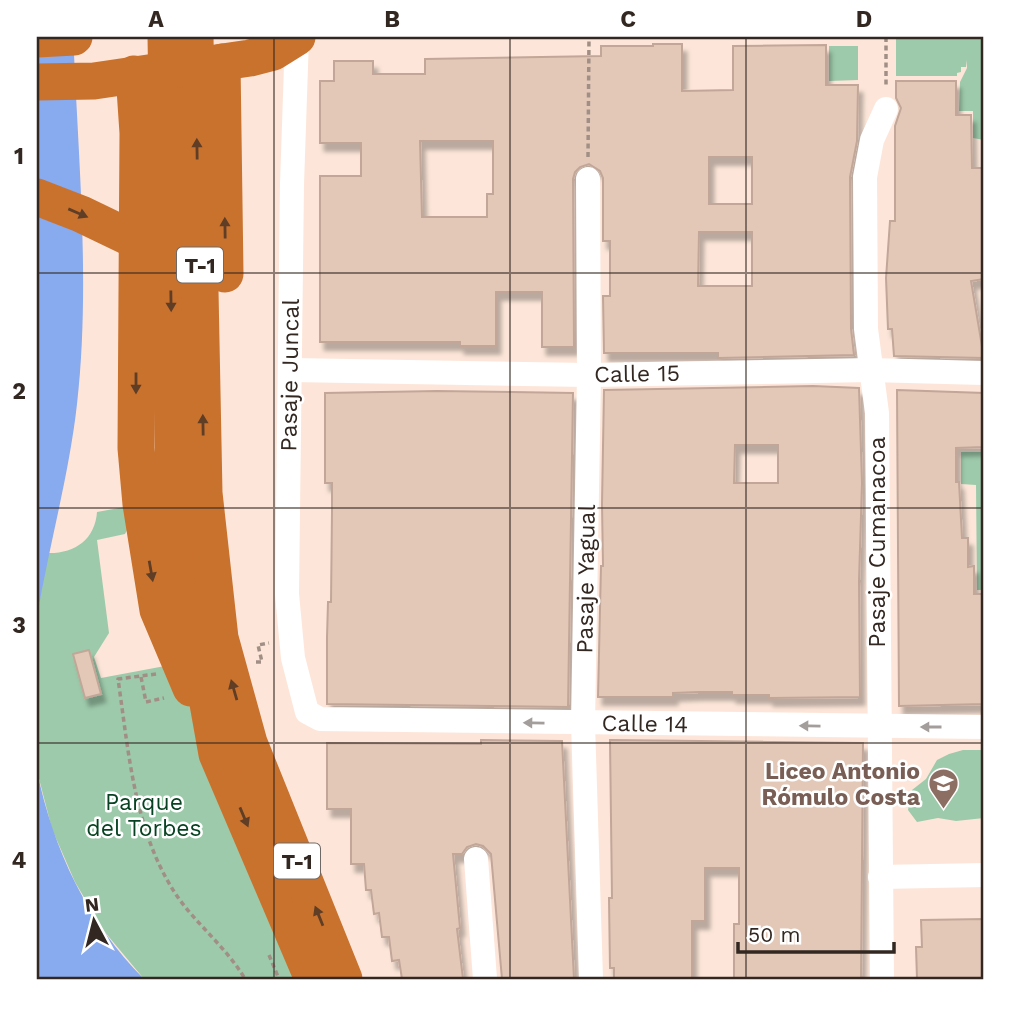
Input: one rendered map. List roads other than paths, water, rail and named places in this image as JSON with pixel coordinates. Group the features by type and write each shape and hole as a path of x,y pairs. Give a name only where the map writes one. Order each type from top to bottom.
{"highway":[{"path":"37,39 74,37"},
{"name":"T-1","path":"166,37 189,493 220,638 249,743 344,979"},
{"name":"T-1","path":"195,37 189,597 217,754 313,979"},
{"path":"37,82 94,80 222,62 273,52 295,37"},
{"path":"134,74 182,46 212,40 295,37"},
{"path":"220,638 232,581 222,62"},
{"path":"134,74 138,133 136,448 141,504 158,610 217,754"},
{"path":"37,197 81,214 137,241"}],"street":[{"name":"Pasaje Juncal","path":"295,37 287,594 293,658 307,712"},
{"name":"Pasaje Cumanacoa","path":"882,979 877,425 865,291 865,177 872,140 886,109"},
{"name":"Pasaje Yagual","path":"588,179 589,375 583,723 592,979"},
{"name":"Calle 15","path":"291,370 589,375 870,370 984,373"},
{"name":"Calle 14","path":"307,712 320,719 984,727"},
{"path":"476,859 485,979"},
{"path":"880,877 984,875"}],"water":[{"path":"37,37 74,54 81,185 83,317 73,431 37,617"},
{"path":"37,771 53,829 76,883 106,934 144,979 39,979 37,976"}],"place":[{"name":"Liceo Antonio Rómulo Costa","path":"943,811"}],"park label":[{"name":"Parque del Torbes","path":"144,815"}]}
